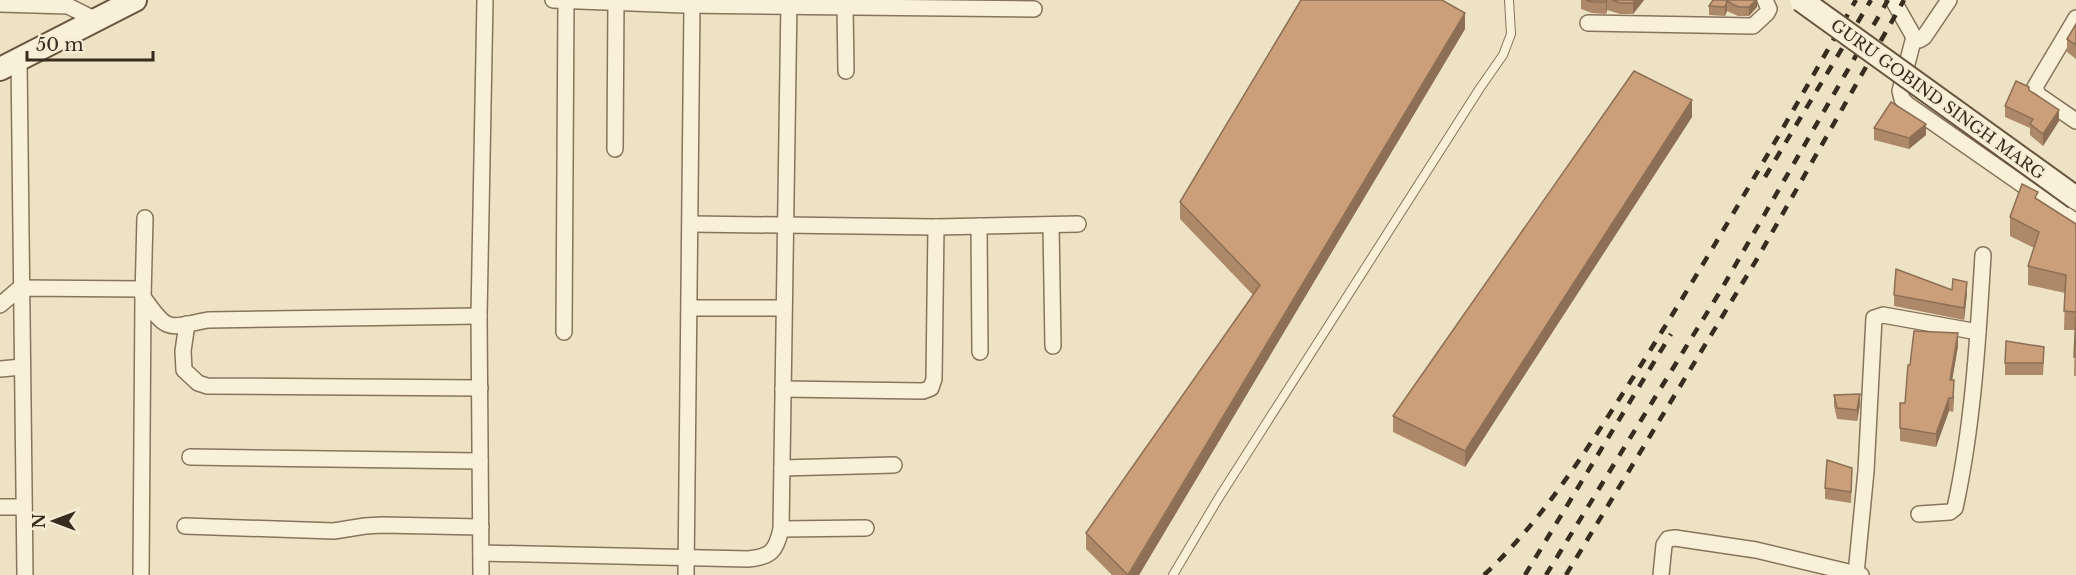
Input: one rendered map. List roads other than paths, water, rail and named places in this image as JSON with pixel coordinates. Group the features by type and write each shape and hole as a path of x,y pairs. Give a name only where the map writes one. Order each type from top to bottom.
{"street":[{"path":"25,575 20,288 9,64 135,0"},
{"path":"481,575 479,316 484,0"},
{"path":"553,0 687,3 788,2 845,6 1034,9"},
{"path":"564,332 566,0"},
{"path":"1588,23 1753,26 1769,9 1765,0"},
{"name":"GURU GOBIND SINGH MARG","path":"1801,0 2076,198"},
{"path":"1893,0 1914,37 1919,40 1924,37 1949,0"},
{"path":"615,149 616,2"},
{"path":"481,553 759,558 775,548 781,529 788,2"},
{"path":"686,575 691,224 687,3"},
{"path":"0,4 68,6 96,20"},
{"path":"845,6 846,71"},
{"path":"2076,18 2035,87 2038,95 2076,121"},
{"path":"1914,37 1899,91 1902,99 2076,222"},
{"path":"141,575 145,218"},
{"path":"691,224 936,227 1078,224"},
{"path":"1051,225 1053,346"},
{"path":"979,226 980,352"},
{"path":"783,389 923,391 931,388 934,379 936,227"},
{"path":"1919,514 1950,512 1955,508 1966,455 1977,364 1983,255"},
{"path":"0,305 20,288 143,293"},
{"path":"143,293 161,322 173,326 208,320 479,316"},
{"path":"690,308 784,308"},
{"path":"1660,575 1664,545 1668,539 1675,538 1756,550 1858,574 1870,422 1874,318 1883,315 1978,332"},
{"path":"187,324 183,351 184,370 198,383 207,386 480,388"},
{"path":"0,369 22,367"},
{"path":"190,457 480,461"},
{"path":"782,468 894,465"},
{"path":"0,507 24,507"},
{"path":"185,526 334,531 365,526 481,527"},
{"path":"781,529 866,528"}],"lane":[{"path":"1173,575 1224,489 1503,55 1511,34 1509,0"}],"railway":[{"path":"1484,575 1527,530 1600,429 1720,236 1856,0"},
{"path":"1765,177 1871,0"},
{"path":"1546,575 1721,290 1888,0"},
{"path":"1566,575 1757,259 1904,0"},
{"path":"1525,575 1671,334"}]}
